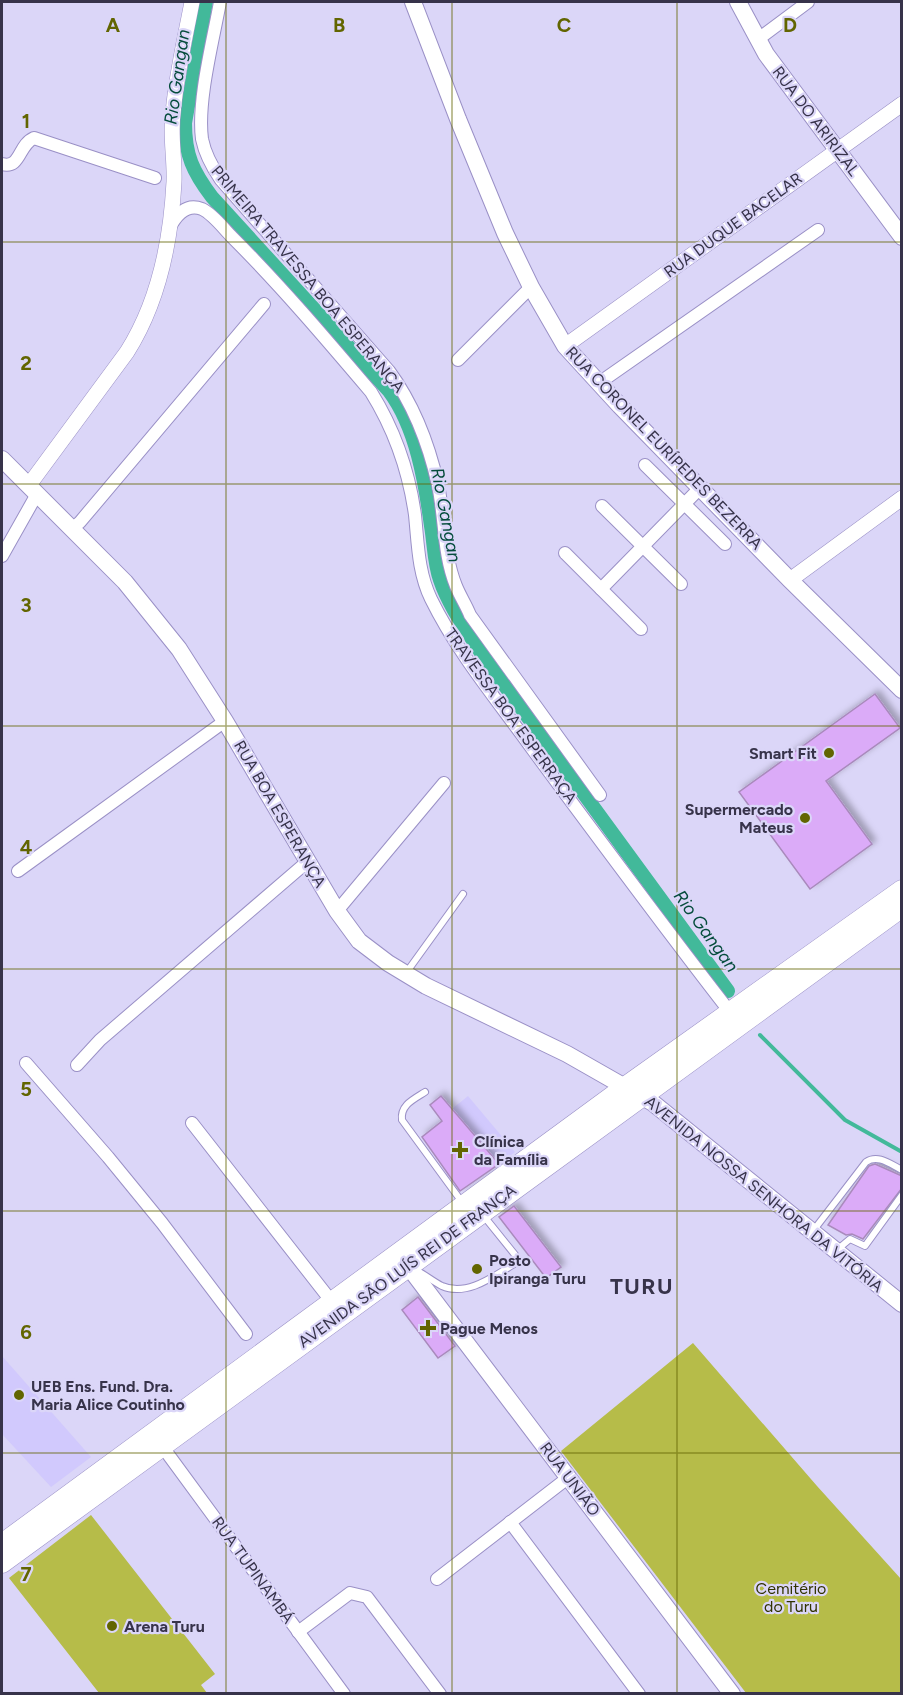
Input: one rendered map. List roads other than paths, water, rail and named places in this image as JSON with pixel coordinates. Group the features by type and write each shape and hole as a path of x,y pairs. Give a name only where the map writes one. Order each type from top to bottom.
{"main road":[{"name":"RUA CORONEL EURÍPEDES BEZERRA","path":"413,2 505,233 531,287 565,346 790,580 902,690"},
{"name":"RUA DO ARIRIZAL","path":"738,2 776,68 902,237"},
{"name":"RUA BOA ESPERANÇA","path":"2,459 125,582 179,649 225,721 337,911 359,940 372,952 406,974 462,1004 567,1054 633,1091"},
{"name":"AVENIDA SÃO LUÍS REI DE FRANÇA","path":"633,1091 730,1012 902,890"},
{"name":"AVENIDA SÃO LUÍS REI DE FRANÇA","path":"2,1544 332,1302 473,1208 633,1091 902,907"},
{"name":"AVENIDA NOSSA SENHORA DA VITÓRIA","path":"633,1091 653,1103 902,1304"},
{"name":"AVENIDA SÃO LUÍS REI DE FRANÇA","path":"2,1563 410,1268 473,1208"},
{"name":"RUA UNIÃO","path":"410,1268 732,1694"}],"street":[{"path":"2,556 33,489 139,334 156,291 168,232 174,182 172,116 192,2"},
{"name":"PRIMEIRA TRAVESSA BOA ESPERANÇA","path":"220,2 201,107 202,137 209,162 221,180 382,362 403,390 426,442 438,486 446,545 455,584 470,615 600,795"},
{"path":"758,40 808,2"},
{"name":"RUA DUQUE BACELAR","path":"565,346 902,104"},
{"path":"2,164 7,166 16,160 23,146 34,138 155,177"},
{"name":"TRAVESSA BOA ESPERRAÇA","path":"168,232 177,214 185,209 195,207 205,210 245,250 371,392 384,413 397,442 414,514 419,563 424,583 443,622 549,771 730,1012"},
{"path":"599,383 818,230"},
{"path":"458,360 531,287"},
{"path":"73,528 264,304"},
{"path":"645,465 725,544"},
{"path":"601,589 700,488"},
{"path":"790,580 902,498"},
{"path":"602,506 681,584"},
{"path":"565,553 640,629"},
{"path":"18,871 225,721"},
{"path":"337,911 444,783"},
{"path":"77,1065 100,1040 307,862"},
{"path":"26,1063 162,1223 246,1334"},
{"path":"192,1124 332,1302"},
{"name":"RUA TUPINAMBÁ","path":"162,1446 344,1694"},
{"path":"437,1579 569,1477"},
{"path":"510,1522 639,1694"},
{"path":"298,1632 350,1593 362,1594 367,1597 440,1694"}],"lane":[{"path":"406,974 413,961 463,894"},
{"path":"410,1268 443,1287 458,1289 478,1285 517,1261 516,1256 473,1208 402,1120 401,1114 404,1106 425,1092"},
{"path":"812,1232 866,1162 877,1158 902,1170"},
{"path":"836,1251 848,1239 864,1246 902,1196"}],"waterway":[{"name":"Rio Gangan","path":"206,2 185,123 187,145 195,171 212,197 389,391 413,438 426,491 438,573 454,610 483,656 728,991"},
{"name":"Rio Gangan","path":"760,1035 845,1120 902,1152"}],"place":[{"name":"Smart Fit","path":"829,753"},
{"name":"Supermercado Mateus","path":"805,818"},
{"name":"Clínica da Família","path":"460,1150"},
{"name":"Posto Ipiranga Turu","path":"477,1269"},
{"name":"Pague Menos","path":"428,1328"},
{"name":"UEB Ens. Fund. Dra. Maria Alice Coutinho","path":"19,1395"},
{"name":"Arena Turu","path":"112,1626"}],"district":[{"name":"TURU","path":"642,1286"}],"park label":[{"name":"Cemitério do Turu","path":"791,1597"}]}
